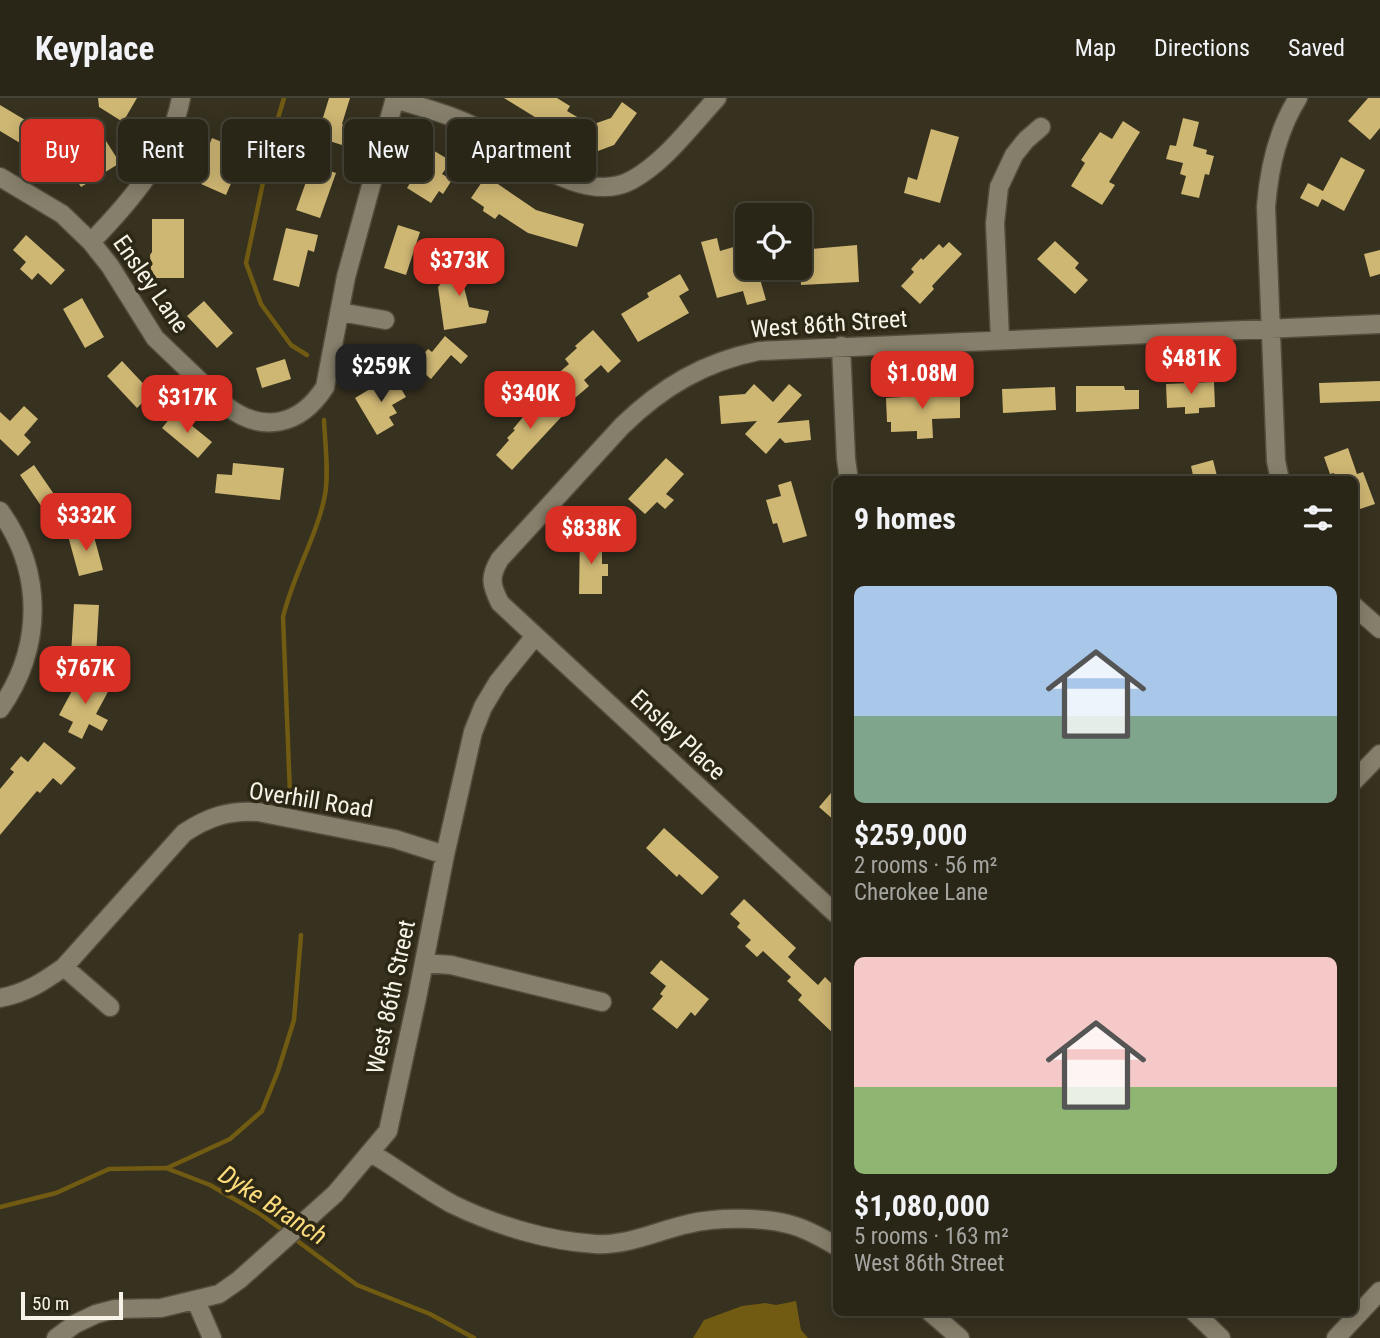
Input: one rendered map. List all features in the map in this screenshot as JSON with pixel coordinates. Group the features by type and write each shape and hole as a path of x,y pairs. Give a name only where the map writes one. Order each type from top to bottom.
{"street":[{"path":"91,242 138,191 154,166 169,137 181,98"},
{"path":"385,320 340,312 346,277 395,99 471,125 572,182 593,187 630,181 656,163 717,98"},
{"path":"1279,476 1276,461 1266,207 1268,178 1283,127 1298,98"},
{"path":"1000,339 995,223 999,187 1014,155 1041,127"},
{"name":"Ensley Lane","path":"0,177 62,214 91,242 110,266 155,338 225,405 236,414 251,420 272,423 287,420 317,400 325,387 340,312"},
{"name":"West 86th Street","path":"492,587 493,570 500,559 643,405 670,385 699,369 734,356 759,351 841,346 1380,324"},
{"path":"841,346 848,476"},
{"path":"0,511 15,535 29,569 33,607 28,654 20,676 0,709"},
{"name":"Ensley Place","path":"492,587 500,603 833,911"},
{"path":"1358,610 1380,629"},
{"name":"West 86th Street","path":"56,1338 75,1324 96,1314 115,1309 161,1308 219,1294 335,1194 388,1131 473,732 483,707 498,682 535,636"},
{"path":"1358,777 1380,754"},
{"name":"Overhill Road","path":"0,998 40,985 64,967 184,833 202,821 221,814 258,812 395,839 445,855"},
{"path":"424,963 451,965 602,1002"},
{"path":"64,967 110,1007"},
{"path":"371,1153 452,1203 503,1224 562,1240 596,1244 622,1243 688,1224 745,1220 789,1224 833,1244"},
{"path":"1358,1314 1380,1291"},
{"path":"196,1301 207,1332 212,1338"},
{"path":"935,1316 960,1338"},
{"path":"1198,1316 1215,1336"},
{"path":"1336,1338 1357,1316"}],"shaded area":[{"path":"796,1301 801,1330 808,1338 693,1338 704,1320 742,1306 765,1303 776,1305"}],"building":[{"path":"98,98 137,98 125,119 118,119 99,107"},
{"path":"329,98 350,98 342,124 342,145 330,141 330,119 323,119"},
{"path":"504,98 557,98 570,106 567,111 581,119 538,119"},
{"path":"1368,98 1380,98 1380,128 1370,140 1348,121"},
{"path":"622,102 637,113 614,145 598,151 596,123 611,118"},
{"path":"0,105 23,119 21,119 21,144 0,131"},
{"path":"1183,118 1199,122 1193,146 1207,150 1206,154 1214,156 1209,175 1205,174 1199,198 1181,194 1186,176 1180,174 1183,163 1166,159 1170,145 1176,146"},
{"path":"1123,121 1140,132 1109,182 1115,185 1102,205 1071,186 1085,163 1081,160 1100,132 1112,139"},
{"path":"931,129 959,137 940,203 904,193 908,177 917,180"},
{"path":"212,138 222,142 222,182 232,182 226,195 201,184 208,182 208,148"},
{"path":"106,141 118,164 104,173"},
{"path":"433,150 447,159 447,167 442,174 447,177 447,182 451,182 443,194 439,191 431,203 407,188 411,182 433,182"},
{"path":"1341,157 1365,170 1344,211 1322,199 1318,207 1300,198 1308,183 1323,191"},
{"path":"330,171 336,173 320,218 296,210 306,182 330,182"},
{"path":"482,182 495,182 536,210 584,224 577,247 528,233 499,214 495,219 471,198"},
{"path":"152,219 184,219 184,278 156,278 151,270"},
{"path":"398,225 420,232 406,275 384,268"},
{"path":"286,228 318,235 314,252 308,250 299,287 273,280"},
{"path":"26,235 65,270 51,285 38,273 32,280 20,269 26,262 13,250"},
{"path":"717,238 720,251 735,247 735,280 760,280 766,300 747,305 743,291 717,298 701,242"},
{"path":"1055,241 1079,263 1075,268 1088,280 1075,294 1037,259"},
{"path":"949,242 962,254 932,286 934,289 920,304 901,286 914,272 911,269 921,258 923,260 939,244 943,248"},
{"path":"857,245 859,282 801,285 801,280 812,280 812,249"},
{"path":"1380,250 1380,274 1370,277 1364,254"},
{"path":"463,255 479,267 464,287 469,307 489,311 486,323 444,330 438,287"},
{"path":"680,274 689,290 679,296 689,313 638,342 621,314 649,297 647,293"},
{"path":"82,298 104,337 85,348 63,309"},
{"path":"204,301 233,333 217,348 187,316"},
{"path":"593,330 621,361 608,373 601,365 584,380 589,386 575,398 555,376 569,364 565,359 577,348 575,346"},
{"path":"445,336 468,356 461,364 451,355 431,379 414,365 428,349 432,352"},
{"path":"285,359 291,379 262,388 256,368"},
{"path":"122,361 152,393 137,408 107,376"},
{"path":"393,375 406,397 392,405 397,413 389,417 394,425 377,435 355,398"},
{"path":"1380,381 1380,401 1320,403 1319,383"},
{"path":"1214,382 1215,407 1199,408 1199,413 1185,414 1185,407 1167,408 1166,384"},
{"path":"754,384 773,402 789,384 802,395 777,423 809,420 811,440 785,443 780,438 766,454 745,434 757,421 721,424 719,396 745,394"},
{"path":"934,384 934,395 960,394 960,418 932,419 933,438 917,439 917,431 891,432 891,422 887,422 886,398 921,396 921,385"},
{"path":"1076,386 1124,386 1125,390 1139,390 1139,409 1076,412"},
{"path":"1055,387 1056,410 1003,413 1002,389"},
{"path":"542,394 564,414 512,470 496,455"},
{"path":"24,406 38,419 24,435 31,442 18,456 0,439 0,412 10,421"},
{"path":"175,412 212,442 198,458 162,428"},
{"path":"1348,448 1357,474 1363,472 1375,504 1358,510 1358,476 1330,474 1324,457"},
{"path":"666,458 684,474 666,494 674,500 665,509 657,502 645,514 628,499"},
{"path":"1213,460 1217,476 1193,476 1191,466"},
{"path":"233,463 284,468 280,500 215,493 217,474 232,475"},
{"path":"34,465 62,506 48,516 20,475"},
{"path":"791,481 807,536 783,543 777,523 773,524 766,500 781,496 778,485"},
{"path":"92,529 103,570 79,576 68,536"},
{"path":"580,533 597,534 597,548 602,548 602,564 608,564 608,576 602,576 602,594 579,594"},
{"path":"74,604 99,605 96,656 71,655"},
{"path":"81,674 110,688 96,714 108,720 102,731 89,724 82,739 68,732 73,722 59,715"},
{"path":"44,742 76,768 61,785 53,778 40,793 37,791 0,835 0,789 14,772 10,769 21,756 28,762"},
{"path":"833,791 833,819 819,807"},
{"path":"664,828 719,877 702,895 679,874 677,877 646,848"},
{"path":"744,899 796,948 788,957 818,985 825,977 833,985 833,1033 798,1000 802,995 787,981 791,977 763,951 757,957 745,946 751,940 737,927 740,923 730,914"},
{"path":"661,960 709,999 695,1016 691,1012 677,1029 652,1009 663,996 660,994 666,986 650,973"}],"waterway":[{"path":"284,98 273,135 246,263 261,304 291,345 307,355"},
{"path":"290,794 283,617 325,495 327,467 324,420"},
{"path":"167,1168 230,1139 262,1111 294,1020 301,935"},
{"name":"Dyke Branch","path":"0,1207 56,1193 109,1169 166,1168 210,1185 285,1232"},
{"name":"Dyke Branch","path":"292,1237 357,1285 430,1314 474,1338"}]}
